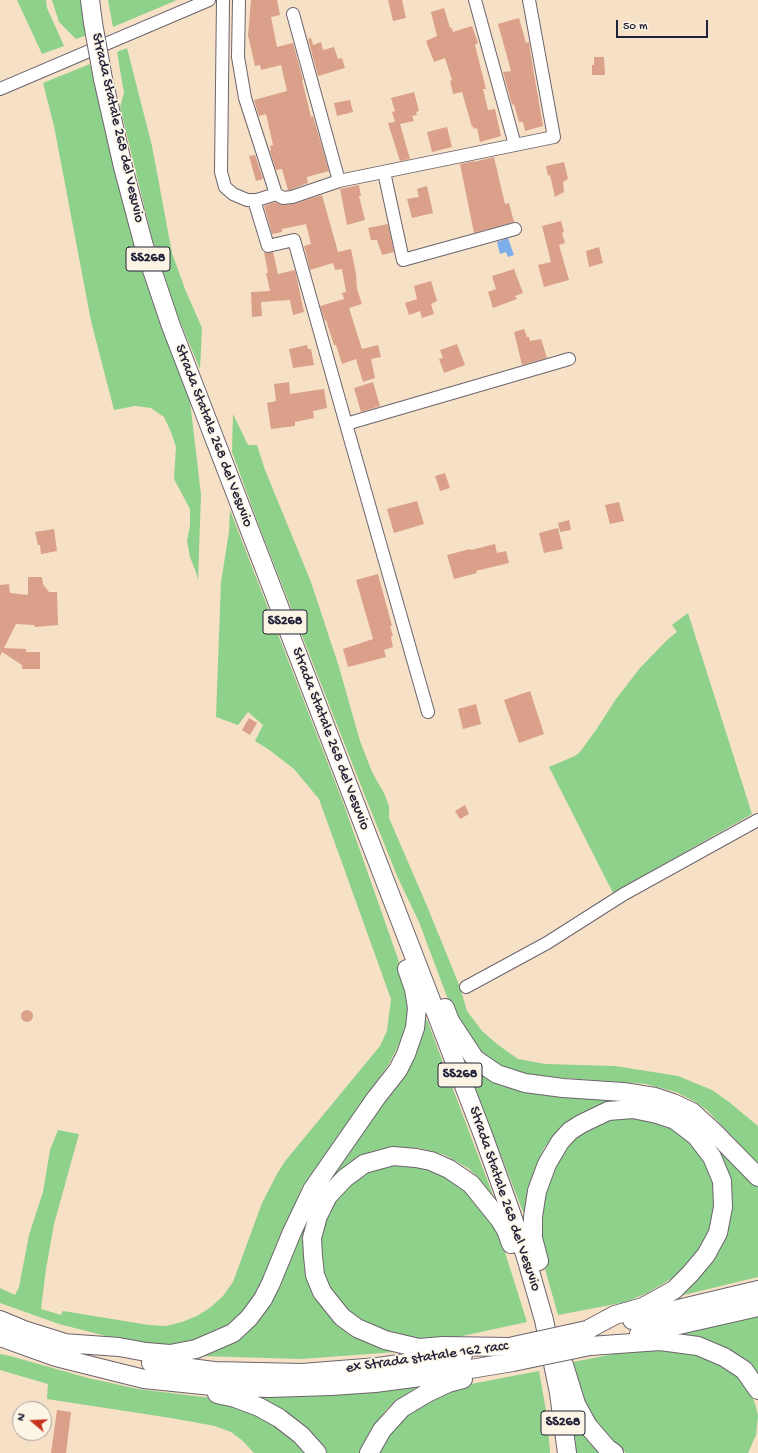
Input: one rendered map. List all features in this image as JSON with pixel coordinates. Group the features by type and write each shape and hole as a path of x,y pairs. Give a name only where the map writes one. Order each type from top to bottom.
{"highway":[{"name":"Strada Statale 268 del Vesuvio","path":"90,0 109,104 144,246 171,326 510,1210 538,1297 555,1369 566,1453"},
{"path":"63,1343 119,1347 146,1352 170,1354 196,1349 233,1333 249,1318 263,1299 312,1190 372,1103 398,1070 406,1054 415,1028 417,1008 414,989 388,911 376,859"},
{"path":"391,897 417,943 450,1021 475,1059 496,1074 525,1083 563,1088 623,1092 655,1097 673,1103 692,1112 758,1177"},
{"path":"538,1297 539,1261 533,1238 533,1217 537,1190 547,1164 560,1142 570,1131 608,1111 633,1109 657,1114 675,1120 696,1136 712,1157 722,1181 723,1207 718,1233 706,1256 674,1290 643,1307 615,1315 588,1338"},
{"path":"511,1354 443,1346 420,1348 385,1340 357,1328 342,1317 322,1292 315,1275 312,1238 318,1216 328,1196 344,1178 364,1164 393,1156 431,1161 449,1169 471,1184 500,1220 506,1230 524,1287 563,1358 566,1374 576,1404 588,1426 607,1448 614,1453"},
{"name":"ex Strada statale 162 racc","path":"588,1338 758,1290"},
{"name":"ex Strada statale 162 racc","path":"0,1337 56,1356 144,1379 226,1387 269,1388 331,1386 375,1383 428,1376 511,1354 588,1338 758,1307"},
{"path":"0,1309 12,1315 24,1330"},
{"name":"ex Strada statale 162 racc","path":"0,1320 63,1343 113,1356 214,1371 302,1373 378,1367 442,1359 511,1354"},
{"path":"588,1338 660,1341 698,1346 724,1357 744,1370 758,1390"},
{"path":"0,1348 38,1359 100,1368"},
{"path":"369,1453 382,1430 402,1408 426,1393 511,1354"},
{"path":"555,1369 551,1409 555,1453"},
{"path":"144,1379 164,1387 212,1393 235,1398 259,1407 279,1418 301,1435 317,1453"}],"street":[{"path":"0,89 209,0"},
{"path":"223,0 221,172 225,187 233,194 247,200 254,200 276,194"},
{"path":"239,0 238,57 245,98 276,194 283,198 292,197 339,181 554,137 529,0"},
{"path":"475,0 515,145"},
{"path":"293,14 339,181"},
{"path":"384,172 403,260 515,229"},
{"path":"254,200 268,246 294,240 428,712"},
{"path":"346,424 569,359"},
{"path":"466,987 547,943 624,894 758,820"}],"green space":[{"path":"17,0 46,0 47,8 64,46 42,54"},
{"path":"52,0 82,0 87,35 76,39 59,22"},
{"path":"108,0 177,0 113,27"},
{"path":"127,48 152,146 172,253 185,289 202,328 200,369 179,319 152,238 120,107 124,93 117,52"},
{"path":"90,64 125,210 152,300 190,401 201,495 198,580 190,557 187,541 190,525 190,509 174,479 176,447 171,432 164,417 151,408 135,406 114,410 91,321 54,126 43,83"},
{"path":"233,414 248,445 257,445 265,470 311,582 339,667 360,741 372,772 384,793 389,806 389,818 460,987 467,1011 482,1031 518,1059 545,1064 615,1066 678,1076 712,1090 758,1126 758,1164 707,1110 694,1101 676,1092 646,1084 539,1076 517,1072 501,1065 475,1046 449,1002 419,922 398,878 261,531 232,452"},
{"path":"230,510 344,805 404,976 410,1012 402,1038 389,1064 302,1187 257,1293 243,1314 224,1328 199,1339 167,1346 134,1343 59,1324 0,1303 0,1288 15,1295 19,1287 29,1235 43,1192 50,1150 58,1130 79,1134 54,1224 41,1309 61,1315 63,1311 149,1325 166,1326 182,1322 197,1316 211,1307 223,1296 233,1282 262,1203 277,1174 286,1160 380,1046 387,1031 391,999 319,799 294,769 255,741 263,725 248,712 238,725 216,717 221,582 229,532"},
{"path":"688,613 752,814 613,893 549,767 575,756 580,752 616,699 640,668 668,639 677,632 672,625"},
{"path":"424,1018 427,1020 494,1198 478,1177 468,1168 445,1155 419,1148 392,1149 342,1171 306,1275 396,1352 301,1359 200,1356 225,1345 299,1232"},
{"path":"462,1054 475,1065 671,1105 758,1184 758,1277 667,1299 708,1266 722,1164 640,1101 556,1134 544,1148 536,1166 530,1182 526,1212 523,1212"},
{"path":"617,1115 665,1123 685,1136 702,1155 712,1178 714,1190 715,1202 712,1227 702,1249 676,1276 647,1293 626,1302 558,1315 540,1251 539,1229 545,1183 563,1150 579,1132"},
{"path":"390,1165 427,1166 459,1183 497,1227 527,1322 439,1341 415,1340 375,1330 344,1310 324,1279 319,1242 330,1206 346,1187 366,1173"},
{"path":"758,1315 758,1375 702,1339 676,1334"},
{"path":"662,1349 692,1353 722,1365 738,1375 750,1389 758,1416 756,1435 748,1453 626,1453 606,1436 593,1420 580,1396 568,1363 634,1350"},
{"path":"0,1354 88,1378 138,1389 211,1398 260,1416 290,1436 305,1453 254,1453 243,1441 231,1432 215,1426 47,1399 48,1384 0,1370"},
{"path":"539,1371 547,1416 550,1453 376,1453 407,1412 455,1387"},
{"path":"418,1387 395,1401 386,1410 370,1432 361,1453 327,1453 253,1396 332,1395"},
{"path":"571,1411 605,1453 575,1453"}],"water":[{"path":"508,238 514,255 508,257 506,252 500,254 497,242"}],"building":[{"path":"251,0 277,0 280,15 271,17 277,47 293,43 311,117 313,116 329,171 307,177 308,183 290,190 288,190 282,169 276,170 270,151 270,146 273,145 266,114 259,116 254,100 287,91 281,65 261,70 260,65 255,66 248,35"},
{"path":"388,0 402,0 406,18 393,21"},
{"path":"444,8 450,28 451,27 453,32 472,26 478,43 475,45 486,89 483,89 488,110 495,109 501,136 480,142 477,128 474,129 473,126 472,127 462,92 453,94 450,81 452,80 445,58 434,62 426,41 437,36 431,12"},
{"path":"519,18 526,43 529,42 543,126 525,131 523,122 519,122 514,104 512,105 503,72 511,71 498,24"},
{"path":"311,38 313,45 321,42 323,50 334,47 338,59 342,58 345,68 318,76 308,39"},
{"path":"594,57 604,57 605,75 592,75"},
{"path":"414,92 419,111 416,112 417,115 412,116 414,121 400,124 410,159 400,161 388,123 395,122 392,112 395,111 391,98"},
{"path":"350,100 353,112 337,116 334,103"},
{"path":"447,127 452,147 432,152 427,132"},
{"path":"255,155 263,179 256,181 249,156"},
{"path":"494,157 505,204 509,203 514,222 474,233 460,164"},
{"path":"564,162 568,179 563,182 564,192 555,197 550,175 548,176 546,166"},
{"path":"359,185 361,196 359,196 365,220 347,225 340,189"},
{"path":"427,186 433,213 412,218 407,199 419,197 417,189"},
{"path":"322,195 338,252 351,249 356,274 357,289 362,304 349,308 362,349 378,345 381,357 371,359 375,378 363,382 356,359 342,364 320,306 344,299 342,293 346,292 342,269 335,270 333,263 310,270 304,246 311,244 306,224 282,229 282,232 272,234 264,206 275,202 283,205 293,204"},
{"path":"561,221 565,243 559,245 569,280 544,287 538,265 551,262 542,226"},
{"path":"388,224 394,252 382,255 377,240 371,240 368,228"},
{"path":"599,247 603,263 589,267 586,251"},
{"path":"264,252 273,252 278,274 295,270 304,312 293,315 290,300 261,302 262,316 252,317 251,292 270,291 266,273 268,273"},
{"path":"514,269 523,293 515,296 517,299 493,308 488,292 496,289 492,276"},
{"path":"431,281 437,301 431,304 434,314 422,318 420,311 409,315 405,303 417,299 414,286"},
{"path":"524,329 530,341 541,339 547,358 522,365 514,332"},
{"path":"457,344 465,365 444,373 439,359 443,358 440,350"},
{"path":"307,345 308,349 311,349 314,365 293,368 289,349"},
{"path":"289,382 290,394 324,389 327,408 313,411 314,418 295,422 295,426 271,429 267,403 276,401 274,384"},
{"path":"373,382 380,406 361,412 354,388"},
{"path":"445,473 450,488 440,491 435,476"},
{"path":"417,501 424,524 394,533 387,509"},
{"path":"619,502 624,521 610,524 605,505"},
{"path":"569,520 571,530 560,532 558,523"},
{"path":"558,528 563,549 544,553 539,533"},
{"path":"54,529 57,551 41,554 40,545 38,545 35,532"},
{"path":"495,544 497,553 506,551 509,563 476,571 477,573 454,579 447,555"},
{"path":"378,574 392,626 390,626 393,636 391,637 393,647 384,650 386,657 348,667 343,649 373,639 356,580"},
{"path":"28,577 42,577 43,584 49,592 57,592 58,625 35,627 34,625 16,624 4,648 26,649 26,652 40,652 40,669 22,669 22,665 2,652 0,656 0,585 9,584 10,593 28,595"},
{"path":"530,691 544,734 519,743 504,700"},
{"path":"476,704 481,724 463,729 458,709"},
{"path":"249,718 257,723 250,735 242,730"},
{"path":"465,805 469,814 460,819 455,811"},
{"path":"25,1010 29,1010 33,1016 29,1022 25,1022 21,1018 21,1014"},
{"path":"57,1410 71,1412 66,1453 51,1453"}]}
